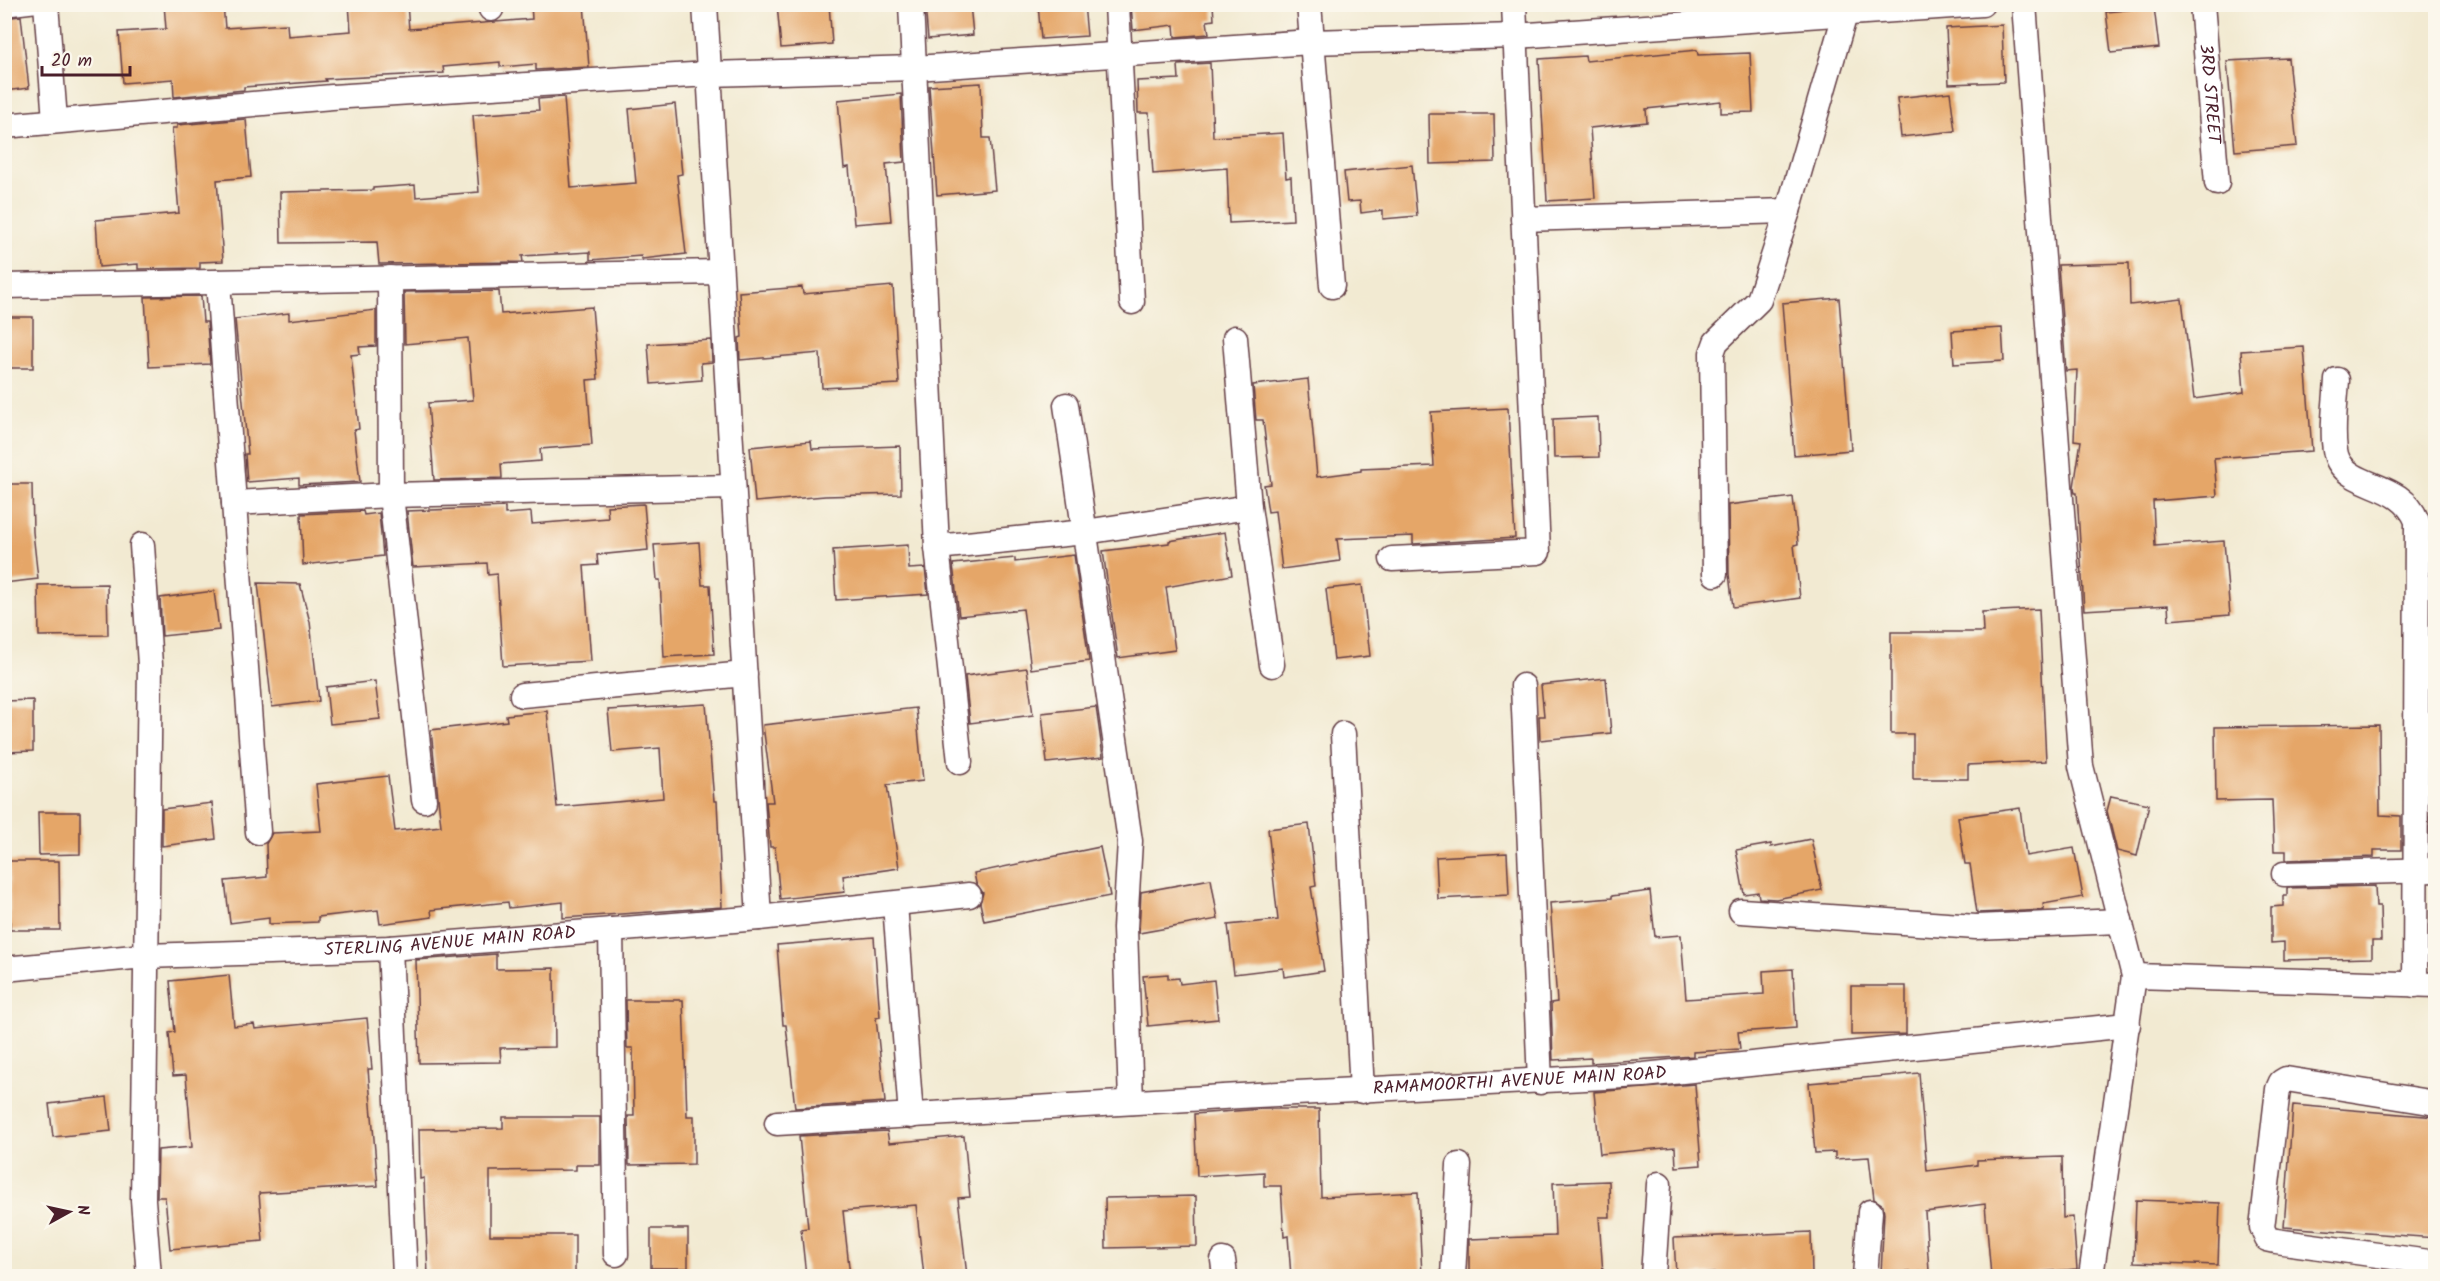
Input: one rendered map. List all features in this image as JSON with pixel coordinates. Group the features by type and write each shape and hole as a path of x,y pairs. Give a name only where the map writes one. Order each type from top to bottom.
{"street":[{"path":"705,4 759,918"},
{"path":"911,4 937,547 960,762"},
{"path":"1118,4 1132,302"},
{"path":"1309,4 1332,286"},
{"path":"1392,559 1538,552 1514,4"},
{"path":"4,126 332,98 708,74 915,68 1120,57 1311,42 1515,36 1719,13 1982,4"},
{"path":"2024,4 2081,766 2134,976 2091,1276"},
{"name":"3RD STREET","path":"2202,4 2217,183"},
{"path":"46,5 55,120"},
{"path":"1715,574 1712,353 1716,342 1760,300 1847,9"},
{"path":"1523,219 1788,211"},
{"path":"4,286 720,272"},
{"path":"390,278 391,495 424,800"},
{"path":"218,282 258,832"},
{"path":"1235,338 1249,507 1272,665"},
{"path":"2134,976 2425,985 2426,870 2417,521 2413,510 2402,499 2349,472 2338,462 2334,447 2337,380"},
{"path":"1066,405 1130,841 1125,928 1131,1102"},
{"path":"234,503 391,495 734,487"},
{"path":"937,547 1085,532 1249,507"},
{"path":"142,545 150,665 143,1200 149,1276"},
{"path":"522,695 745,674"},
{"path":"1523,686 1540,1082"},
{"path":"1343,734 1362,1091"},
{"path":"2284,874 2426,870"},
{"name":"STERLING AVENUE MAIN ROAD","path":"4,969 145,956 390,948 759,918 969,895"},
{"path":"895,904 911,1116"},
{"path":"1741,911 1976,927 2120,921"},
{"path":"611,930 616,1254"},
{"path":"390,948 405,1276"},
{"name":"RAMAMOORTHI AVENUE MAIN ROAD","path":"777,1124 1131,1102 1644,1075 2128,1025"},
{"path":"2436,1103 2286,1079 2281,1082 2278,1089 2262,1228 2267,1239 2276,1241 2436,1263"},
{"path":"1453,1276 1459,1165"},
{"path":"1653,1276 1659,1184"},
{"path":"1865,1276 1870,1212"}],"lane":[{"path":"4,10 46,5"}],"building":[{"path":"164,4 223,4 225,28 287,24 288,36 351,31 349,4 407,4 409,29 532,19 531,4 584,4 589,67 536,70 536,64 500,67 500,62 443,67 444,73 325,79 326,81 244,87 244,90 174,97 173,79 123,83 119,32 166,29"},
{"path":"777,4 829,4 832,44 781,48"},
{"path":"925,4 970,4 973,35 928,39"},
{"path":"1038,4 1084,4 1087,36 1041,39"},
{"path":"1131,4 1213,4 1214,20 1207,21 1209,34 1175,37 1174,25 1133,30"},
{"path":"2154,7 2159,48 2111,53 2106,12"},
{"path":"21,16 29,88 4,91 4,18"},
{"path":"2002,25 2004,82 1949,84 1946,28"},
{"path":"1697,50 1698,55 1750,53 1753,112 1721,113 1721,101 1646,109 1647,122 1590,128 1595,198 1547,201 1539,59 1585,56 1586,61"},
{"path":"2288,58 2297,146 2235,151 2227,61"},
{"path":"1210,63 1213,137 1283,133 1286,178 1291,177 1293,220 1229,223 1227,168 1153,174 1149,113 1138,113 1137,81 1179,79 1178,65"},
{"path":"981,83 983,138 990,138 995,190 937,195 929,86"},
{"path":"1950,92 1955,131 1901,137 1897,98"},
{"path":"901,94 904,162 886,164 891,221 854,224 849,167 844,168 838,100"},
{"path":"564,97 571,188 636,183 629,109 675,104 682,174 677,175 686,254 642,259 641,256 590,260 590,252 522,256 523,262 379,264 377,242 281,243 280,192 373,190 373,188 415,185 416,197 479,192 473,115 539,110 538,99"},
{"path":"1429,114 1494,114 1495,162 1430,164"},
{"path":"246,119 251,177 217,180 223,261 200,262 200,268 138,269 138,264 99,267 96,220 179,213 172,128 177,128 177,125"},
{"path":"1412,165 1417,216 1383,219 1383,210 1361,213 1360,201 1347,202 1344,172"},
{"path":"2129,263 2130,305 2182,299 2194,399 2244,392 2241,351 2304,347 2312,451 2214,458 2217,496 2153,501 2155,546 2224,541 2230,615 2169,620 2168,605 2084,610 2077,493 2074,487 2081,441 2074,440 2077,370 2066,371 2058,265"},
{"path":"893,286 899,384 822,388 820,353 740,360 739,338 742,337 739,292 802,287 803,294"},
{"path":"499,291 501,314 592,307 598,379 587,380 592,445 540,449 541,461 501,464 502,478 434,480 428,403 473,400 468,338 405,344 404,292"},
{"path":"201,296 203,322 207,322 210,364 149,367 145,297"},
{"path":"1839,298 1851,450 1794,455 1782,303"},
{"path":"376,310 376,346 359,347 360,354 351,355 359,429 354,430 360,482 299,485 299,478 247,482 245,454 248,454 235,319 289,313 289,320"},
{"path":"4,317 33,317 33,368 4,368"},
{"path":"2002,328 2004,361 1954,364 1952,331"},
{"path":"711,340 712,362 701,363 702,380 651,384 648,344"},
{"path":"1308,379 1317,477 1361,471 1361,469 1434,466 1431,412 1508,408 1515,538 1413,544 1413,536 1337,539 1340,561 1282,569 1275,511 1268,512 1264,485 1271,484 1263,420 1256,420 1253,385"},
{"path":"1598,417 1599,457 1554,458 1553,419"},
{"path":"811,441 812,449 900,446 901,494 825,496 755,502 750,447"},
{"path":"4,484 32,484 33,532 38,579 4,583"},
{"path":"1793,497 1798,544 1794,545 1800,598 1733,607 1729,574 1728,505"},
{"path":"644,504 648,550 597,555 598,565 584,566 591,661 503,666 497,574 488,575 487,563 413,567 407,511 505,507 505,514 531,512 532,524 608,518 607,506"},
{"path":"363,511 364,515 379,513 383,556 303,565 301,514"},
{"path":"1225,532 1232,575 1166,587 1175,650 1118,658 1103,551 1169,543 1169,541"},
{"path":"699,542 702,585 710,585 714,654 664,657 660,580 657,580 654,545"},
{"path":"908,545 909,569 925,568 928,594 836,600 833,550"},
{"path":"1074,555 1089,661 1031,669 1023,609 959,616 953,564 1015,558 1015,562"},
{"path":"258,583 300,584 310,622 319,701 272,707"},
{"path":"107,584 108,635 39,636 38,585"},
{"path":"1362,585 1370,656 1334,660 1326,589"},
{"path":"214,591 219,630 162,636 160,598"},
{"path":"2039,609 2046,761 1968,765 1968,779 1913,779 1913,734 1891,734 1891,632 1983,632 1982,612"},
{"path":"1027,668 1033,715 970,723 965,676"},
{"path":"1606,678 1611,733 1540,740 1539,716 1544,716 1541,685"},
{"path":"375,681 380,719 330,724 326,687"},
{"path":"33,700 33,751 4,752 4,701"},
{"path":"706,704 714,801 717,801 722,907 563,918 563,902 509,908 508,902 431,910 432,917 380,924 378,910 318,917 318,922 269,924 269,918 230,923 225,881 267,877 266,844 272,833 321,831 316,784 388,776 395,831 441,826 431,730 507,721 506,715 547,711 557,807 663,798 660,748 612,752 608,710"},
{"path":"1096,707 1103,757 1047,763 1042,713"},
{"path":"916,708 923,781 887,785 899,868 843,876 845,892 780,899 775,847 770,847 766,802 773,802 763,725"},
{"path":"2379,725 2380,815 2401,816 2401,850 2374,850 2374,857 2286,860 2286,851 2274,851 2272,800 2216,801 2215,727"},
{"path":"2111,796 2149,804 2137,856 2117,851 2107,811"},
{"path":"212,803 216,839 162,846 162,809"},
{"path":"2020,808 2026,856 2074,848 2083,897 2043,904 2044,910 1977,913 1970,864 1965,864 1958,817"},
{"path":"38,812 80,812 80,854 39,855"},
{"path":"2430,816 2436,817 2436,850 2430,850"},
{"path":"1309,824 1316,886 1311,887 1324,971 1284,977 1283,968 1234,974 1228,925 1278,920 1268,829"},
{"path":"1811,839 1822,890 1776,899 1759,898 1758,892 1744,894 1736,850 1771,844 1771,847"},
{"path":"1100,847 1110,896 984,921 980,903 983,893 976,883 974,873"},
{"path":"1507,853 1509,895 1438,899 1436,857"},
{"path":"9,861 59,861 60,930 10,930"},
{"path":"1211,879 1218,919 1139,933 1141,892"},
{"path":"2375,886 2376,906 2380,906 2381,941 2372,941 2372,958 2284,960 2284,942 2271,943 2271,907 2283,906 2283,896 2287,896 2287,888"},
{"path":"1650,891 1655,937 1681,935 1686,999 1764,994 1763,971 1793,969 1796,1028 1738,1032 1740,1049 1693,1052 1693,1056 1591,1063 1591,1058 1553,1060 1551,1003 1557,1002 1550,903 1612,898 1612,896"},
{"path":"874,937 880,1017 876,1018 885,1102 795,1108 786,1025 783,1025 777,945"},
{"path":"496,954 496,969 554,968 555,1047 500,1048 501,1062 419,1063 416,960"},
{"path":"1168,974 1168,979 1179,978 1180,984 1214,980 1218,1019 1148,1026 1143,976"},
{"path":"229,975 234,1026 254,1024 255,1029 367,1018 372,1069 368,1069 378,1186 259,1193 263,1241 170,1249 165,1197 157,1197 158,1150 192,1147 186,1075 173,1076 169,1033 175,1032 170,981"},
{"path":"1851,986 1906,986 1906,1034 1851,1035"},
{"path":"626,1000 683,1000 687,1116 694,1116 694,1164 629,1165 628,1116 634,1116 633,1048 627,1048"},
{"path":"1919,1073 1927,1171 1977,1165 1977,1160 2062,1157 2063,1218 2073,1217 2077,1269 1991,1276 1985,1204 1925,1212 1929,1271 1881,1274 1884,1213 1883,1205 1874,1199 1869,1157 1835,1159 1835,1152 1815,1153 1809,1083"},
{"path":"1695,1084 1701,1165 1676,1167 1675,1147 1600,1154 1594,1092"},
{"path":"107,1097 111,1131 53,1137 49,1104"},
{"path":"2293,1105 2436,1117 2436,1238 2284,1227"},
{"path":"1263,1109 1319,1109 1321,1197 1418,1192 1422,1276 1291,1276 1288,1236 1284,1237 1281,1186 1264,1186 1264,1172 1197,1176 1194,1114"},
{"path":"503,1117 600,1117 600,1165 576,1165 576,1170 490,1171 490,1235 575,1235 575,1276 428,1276 424,1178 420,1179 419,1129 503,1128"},
{"path":"887,1131 889,1143 964,1136 970,1197 958,1198 967,1276 924,1276 916,1205 843,1211 850,1276 806,1276 801,1229 808,1228 799,1136"},
{"path":"1609,1181 1610,1217 1599,1217 1603,1274 1546,1276 1545,1273 1469,1276 1469,1239 1555,1236 1553,1183"},
{"path":"1196,1196 1197,1246 1106,1248 1105,1198"},
{"path":"2136,1200 2220,1203 2218,1265 2134,1262"},
{"path":"651,1229 688,1229 688,1268 651,1268"},
{"path":"1811,1232 1812,1276 1745,1276 1745,1272 1676,1275 1674,1238"}]}
